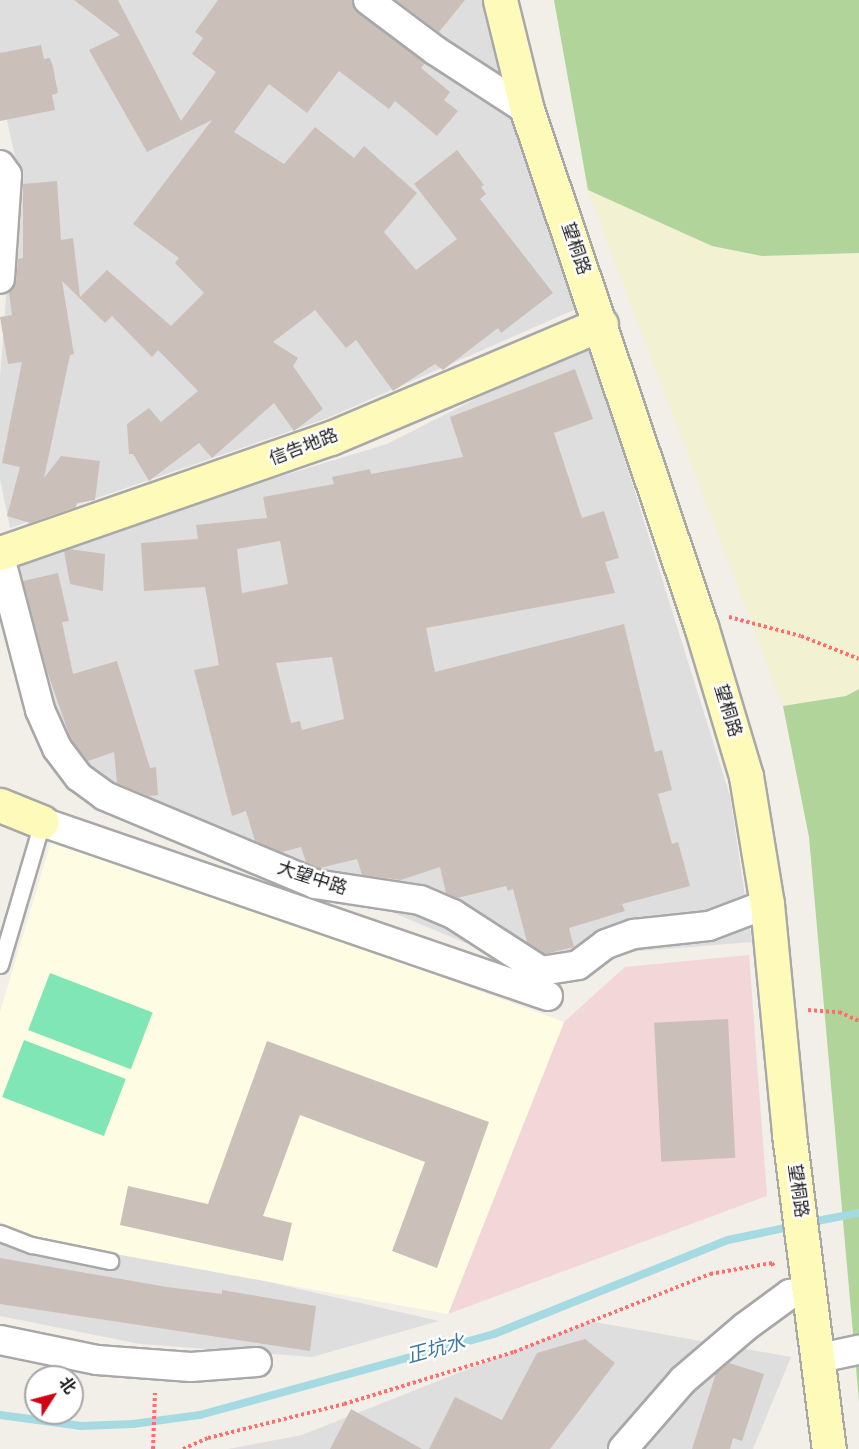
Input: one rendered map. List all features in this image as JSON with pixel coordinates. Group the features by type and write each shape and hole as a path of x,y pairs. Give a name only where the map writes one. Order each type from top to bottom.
{"main road":[{"name":"望桐路","path":"500,0 527,110 602,324 701,626 746,776 767,904 799,1198 802,1283 820,1358 829,1449"},
{"name":"信告地路","path":"0,555 332,438 602,324"},
{"path":"0,805 42,822"}],"street":[{"path":"368,0 436,51 527,110"},
{"path":"0,165 7,175 0,279"},
{"name":"大望中路","path":"0,555 40,710 57,748 79,777 105,796 315,884 431,905 453,914 541,970 578,965 606,944 634,934 709,926 767,904"},
{"path":"42,822 549,996"},
{"path":"623,1449 682,1380 802,1283"},
{"path":"0,1340 97,1360 192,1367 257,1362"},
{"path":"820,1358 859,1350"}],"lane":[{"path":"0,965 42,822"},
{"path":"0,1233 32,1245 110,1261"}],"path":[{"path":"701,626 732,615 859,658"},
{"path":"777,1009 839,1012 859,1021"},
{"path":"183,1449 208,1438 344,1404 514,1352 710,1274 772,1263 802,1283"},
{"path":"153,1449 156,1365"}],"shaded area":[{"path":"0,0 492,0 576,309 325,419 10,528 0,479 0,378 16,161 0,89"},
{"path":"588,342 730,796 752,942 615,953 557,981 111,795 79,769 45,706 11,568 184,506 387,444"},
{"path":"53,835 564,1022 448,1314 32,1239 0,1222 0,1012"},
{"path":"749,955 767,1196 448,1314 564,1022 625,967"},
{"path":"0,1221 439,1321 312,1357 140,1344 0,1316"},
{"path":"589,1321 791,1357 753,1449 228,1449 302,1435"}],"green space":[{"path":"554,0 859,0 859,253 762,256 712,246 588,190"},
{"path":"588,190 712,246 762,256 859,253 859,689 846,696 783,706"},
{"path":"859,689 859,1401 809,837 783,706 846,696"},
{"path":"50,973 153,1012 131,1069 28,1030"},
{"path":"24,1040 126,1079 104,1136 2,1097"}],"building":[{"path":"74,0 118,0 181,121 216,72 192,54 203,38 195,32 218,0 352,0 358,13 425,63 421,68 450,92 444,100 458,111 437,136 395,101 389,109 339,71 307,113 269,84 234,132 284,164 315,127 354,158 364,146 417,193 384,232 416,270 457,239 414,184 457,150 484,185 481,187 486,194 480,199 553,293 501,333 498,328 443,370 435,364 393,391 356,340 346,348 315,310 273,342 298,358 293,366 323,409 294,431 274,403 212,458 199,443 149,481 133,454 129,454 127,424 149,408 161,422 198,391 158,350 152,357 112,316 105,323 62,281 74,354 70,355 44,478 61,456 100,461 95,500 77,503 76,507 30,523 7,516 20,467 2,463 22,362 8,364 0,317 12,315 9,293 16,281 18,259 23,258 23,184 57,181 61,240 73,238 80,297 107,270 171,326 204,293 175,263 179,258 133,224 212,120 147,152 89,50 120,35"},
{"path":"396,0 465,0 439,32"},
{"path":"41,45 44,59 50,58 53,67 58,93 52,95 55,110 0,121 0,53"},
{"path":"575,369 593,419 554,433 582,518 604,511 619,558 605,562 615,593 426,628 435,672 624,624 655,752 662,750 672,790 658,794 672,844 678,842 690,886 622,904 625,911 569,928 574,947 545,954 527,942 513,889 508,891 506,886 457,898 446,893 440,867 401,880 362,875 357,859 320,868 306,862 301,847 282,852 255,841 246,811 232,816 194,670 219,665 205,587 144,591 141,543 198,539 196,525 267,518 263,497 334,484 332,477 370,469 371,474 463,457 450,417","holes":["280,541 288,584 242,593 237,549","332,657 344,719 302,730 300,721 291,723 276,663"]},
{"path":"69,549 105,554 103,591 70,584 64,551"},
{"path":"58,573 69,621 62,622 73,674 117,661 150,768 156,767 158,795 148,796 117,783 114,752 88,761 71,740 47,671 23,581"},
{"path":"728,1019 735,1158 661,1162 654,1023"},
{"path":"267,1041 489,1122 437,1268 392,1251 425,1162 300,1115 263,1216 292,1223 283,1261 120,1225 128,1186 208,1204"},
{"path":"0,1258 167,1287 222,1294 222,1290 316,1306 310,1351 0,1304"},
{"path":"585,1339 615,1363 550,1449 429,1449 455,1397 502,1420 537,1353"},
{"path":"729,1363 764,1374 742,1441 733,1438 730,1449 692,1449 716,1373"},
{"path":"351,1409 422,1449 330,1449"}],"waterway":[{"name":"正坑水","path":"806,1223 859,1213"},
{"name":"正坑水","path":"0,1415 81,1426 133,1424 200,1415 494,1334 728,1240 794,1226"}]}
